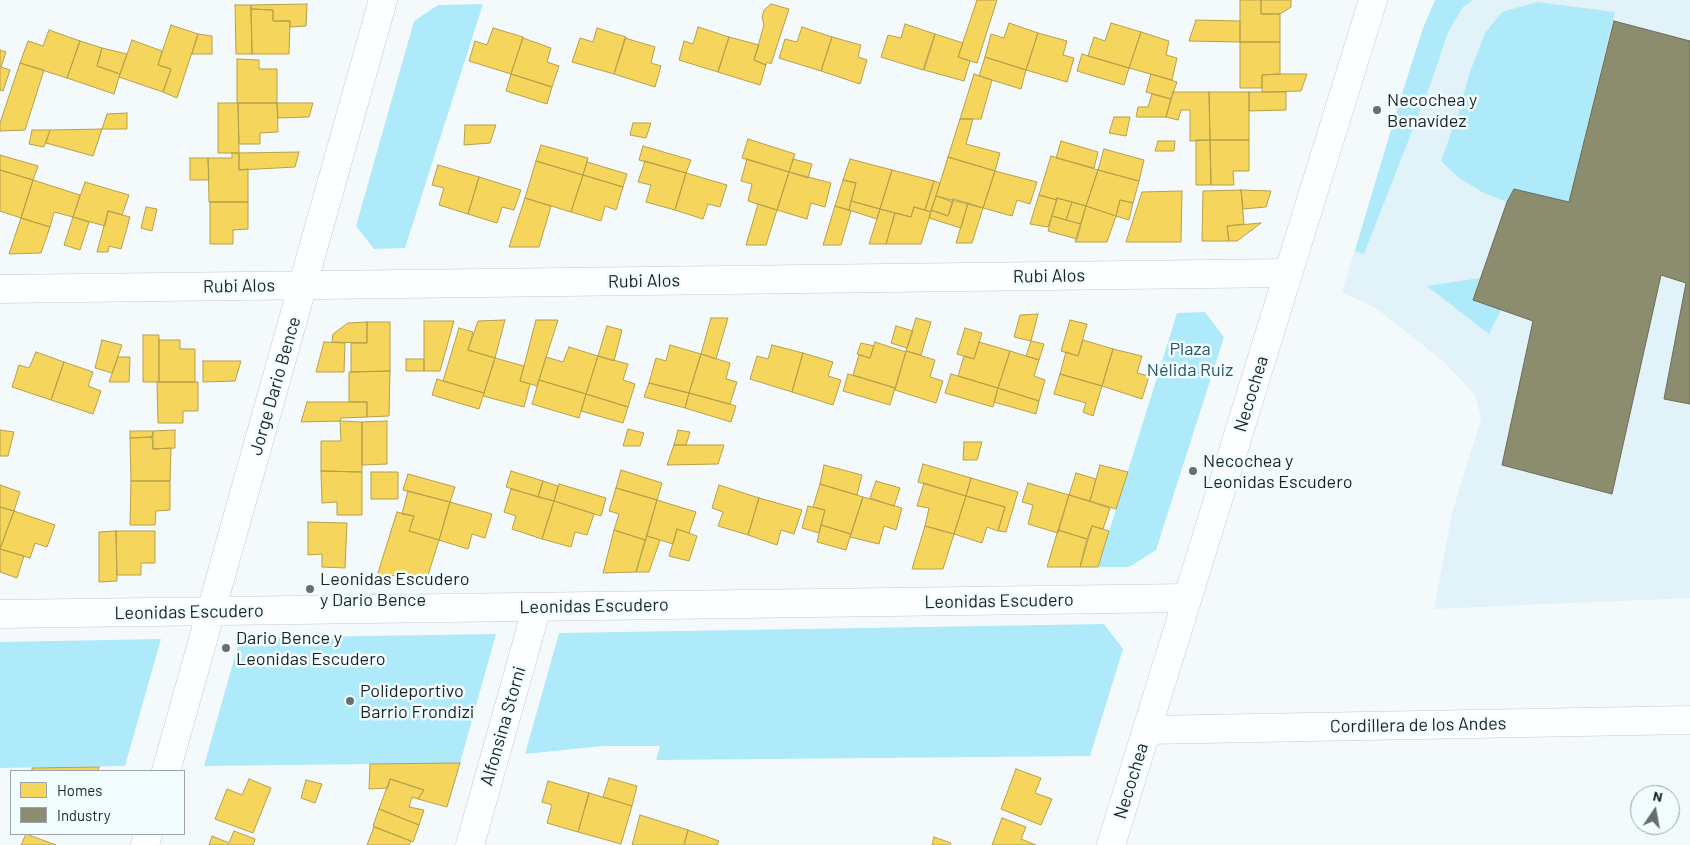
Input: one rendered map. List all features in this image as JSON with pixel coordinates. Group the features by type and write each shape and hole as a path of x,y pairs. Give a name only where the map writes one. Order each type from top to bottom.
{"street":[{"name":"Jorge Dario Bence","path":"166,770 383,0"},
{"name":"Necochea","path":"1111,845 1373,0"},
{"name":"Rubi Alos","path":"0,290 1288,273"},
{"name":"Leonidas Escudero","path":"0,614 1187,598"},
{"name":"Alfonsina Storni","path":"470,845 537,607"},
{"name":"Cordillera de los Andes","path":"1147,730 1690,720"}],"shaded area":[{"path":"1435,0 1690,0 1690,598 1434,609 1452,513 1481,419 1475,395 1444,362 1377,309 1342,292 1423,28"}],"green space":[{"path":"1435,0 1473,0 1463,7 1448,32 1432,80 1364,254 1355,251 1423,28"},
{"path":"1537,2 1615,12 1569,202 1514,189 1507,202 1482,192 1459,178 1441,161 1459,111 1470,72 1485,33 1502,12"},
{"path":"483,4 405,248 374,249 356,226 414,21 438,5"},
{"path":"1480,278 1473,300 1501,310 1489,334 1427,286"},
{"name":"Plaza Nélida Ruiz","path":"1205,312 1224,337 1156,550 1129,567 1098,567 1177,313"},
{"path":"1104,624 1123,649 1090,756 656,760 660,746 603,746 525,754 559,633"},
{"name":"Polideportivo Barrio Frondizi","path":"496,634 460,763 204,766 240,638"},
{"path":"161,639 125,766 0,768 0,642"}],"building: Homes":[{"path":"977,0 997,0 977,63 958,57"},
{"path":"1240,0 1261,0 1261,14 1280,14 1280,42 1240,42"},
{"path":"1261,0 1291,0 1291,7 1280,14 1261,14"},
{"path":"307,4 306,26 290,27 290,21 273,21 273,10 251,9 251,5"},
{"path":"771,4 789,9 771,64 767,62 766,65 754,60 764,25 762,17 764,10"},
{"path":"235,5 251,5 252,54 236,54"},
{"path":"251,9 273,10 273,21 290,21 289,54 252,54"},
{"path":"1196,20 1240,21 1240,42 1189,41"},
{"path":"1009,23 1038,33 1026,70 985,57 991,34 1004,38"},
{"path":"1111,23 1141,32 1129,68 1088,56 1094,37 1105,41"},
{"path":"905,24 935,34 923,70 881,57 888,35 901,38"},
{"path":"171,25 198,34 177,98 163,92 171,69 158,65"},
{"path":"698,27 729,37 718,72 679,60 684,41 693,44"},
{"path":"802,27 832,37 821,71 779,58 785,39 797,42"},
{"path":"493,28 523,37 511,74 469,61 475,41 487,45"},
{"path":"597,28 626,37 614,74 572,62 580,38 593,42"},
{"path":"49,30 80,41 67,78 20,63 28,41 43,46"},
{"path":"1141,32 1169,41 1166,55 1177,58 1172,80 1129,68"},
{"path":"1038,33 1067,41 1063,55 1074,58 1067,82 1026,70"},
{"path":"198,34 212,36 212,54 192,54"},
{"path":"935,34 963,43 958,57 970,61 964,81 924,70"},
{"path":"729,37 759,45 754,60 766,65 760,85 718,72"},
{"path":"832,37 861,45 858,57 867,60 860,84 821,71"},
{"path":"523,38 551,48 547,62 559,66 552,87 511,74"},
{"path":"625,38 655,47 651,63 661,66 655,87 614,74"},
{"path":"132,40 162,51 158,65 171,69 163,92 119,77"},
{"path":"80,41 102,48 97,66 120,74 114,94 67,78"},
{"path":"1240,42 1280,42 1280,74 1262,75 1262,88 1240,88"},
{"path":"102,48 127,54 120,74 97,66"},
{"path":"0,50 6,52 1,67 10,70 3,91 0,90"},
{"path":"1082,54 1129,68 1124,85 1077,71"},
{"path":"985,57 1026,70 1021,89 979,76"},
{"path":"237,59 259,60 259,69 277,69 277,103 237,103"},
{"path":"20,63 44,70 25,130 0,131 0,123"},
{"path":"511,74 552,87 547,104 506,91"},
{"path":"974,74 992,80 981,119 960,119"},
{"path":"1151,74 1177,82 1171,99 1146,92"},
{"path":"1307,74 1301,91 1262,92 1262,75"},
{"path":"1173,92 1209,92 1210,140 1190,141 1190,110 1181,110 1178,120 1166,117"},
{"path":"1209,92 1249,92 1249,140 1210,140"},
{"path":"1249,92 1286,92 1286,110 1249,111"},
{"path":"1152,94 1171,99 1166,117 1136,117 1138,107 1148,107"},
{"path":"218,103 238,103 239,153 218,153"},
{"path":"238,103 277,103 278,132 260,133 260,144 239,144"},
{"path":"277,103 313,103 309,117 278,118"},
{"path":"127,113 127,129 102,129 107,114"},
{"path":"1114,117 1130,117 1126,136 1109,133"},
{"path":"960,119 973,119 966,144 1000,153 995,171 948,157"},
{"path":"633,123 651,123 646,138 630,135"},
{"path":"465,125 496,125 490,143 464,145"},
{"path":"102,129 93,156 46,143 50,130"},
{"path":"32,130 50,130 44,147 29,144"},
{"path":"748,139 795,154 789,172 742,158"},
{"path":"1196,140 1210,140 1211,185 1196,185"},
{"path":"1210,140 1249,140 1249,171 1233,171 1234,185 1211,185"},
{"path":"1061,141 1098,152 1094,168 1056,158"},
{"path":"1158,141 1175,141 1174,151 1155,151"},
{"path":"541,145 588,158 583,175 536,161"},
{"path":"643,146 691,160 686,173 639,160"},
{"path":"1104,149 1144,160 1139,181 1098,170"},
{"path":"299,152 295,167 239,170 239,153"},
{"path":"232,153 239,153 239,170 248,169 248,202 209,202 208,158 232,158"},
{"path":"0,155 38,166 33,180 0,170"},
{"path":"1051,156 1098,170 1086,206 1039,195"},
{"path":"948,157 995,171 983,208 936,196"},
{"path":"190,158 208,158 209,180 190,180"},
{"path":"747,159 789,172 777,210 748,201 752,184 741,181"},
{"path":"793,159 812,164 808,178 789,172"},
{"path":"850,159 892,170 880,209 851,201 856,183 843,180"},
{"path":"536,161 583,175 571,212 525,198"},
{"path":"645,161 686,173 675,210 646,202 651,185 638,182"},
{"path":"587,162 627,174 623,187 583,175"},
{"path":"438,165 479,177 468,214 439,205 444,188 432,185"},
{"path":"0,170 33,180 21,218 0,211"},
{"path":"892,170 934,181 925,210 914,207 911,217 880,209"},
{"path":"1098,170 1139,181 1133,203 1120,200 1116,216 1086,206"},
{"path":"995,171 1037,182 1030,204 1017,200 1012,216 983,208"},
{"path":"789,172 831,183 825,207 811,203 807,219 777,210"},
{"path":"686,173 727,185 720,207 708,204 703,219 675,210"},
{"path":"583,175 623,187 616,210 605,206 601,221 571,212"},
{"path":"479,177 521,190 514,210 502,207 497,223 468,214"},
{"path":"33,180 80,195 73,217 54,212 50,227 21,218"},
{"path":"843,180 856,183 849,210 835,206"},
{"path":"934,181 940,183 931,212 925,210"},
{"path":"85,182 129,195 122,215 108,211 105,226 73,217"},
{"path":"1241,190 1271,191 1266,207 1243,209"},
{"path":"1241,190 1244,224 1227,226 1229,241 1202,241 1203,191"},
{"path":"1182,191 1181,242 1126,242 1142,192"},
{"path":"1039,195 1057,200 1048,227 1030,224"},
{"path":"936,196 953,202 948,216 931,210"},
{"path":"525,198 551,206 539,247 509,247"},
{"path":"1057,198 1072,202 1066,220 1052,216"},
{"path":"953,199 968,203 961,228 929,218 931,210 948,216"},
{"path":"1120,200 1133,203 1129,220 1116,216"},
{"path":"851,201 880,209 877,219 849,210"},
{"path":"210,202 248,202 248,229 233,230 233,244 210,244"},
{"path":"1072,202 1086,206 1081,224 1066,220"},
{"path":"968,203 983,208 972,243 956,243"},
{"path":"758,204 777,210 766,245 746,245"},
{"path":"835,206 851,211 841,245 823,245"},
{"path":"1086,206 1116,216 1107,242 1075,242"},
{"path":"146,207 157,209 152,231 141,228"},
{"path":"914,207 931,212 921,244 886,244 895,213 911,217"},
{"path":"880,209 895,213 886,244 869,244"},
{"path":"108,211 130,217 121,249 109,246 108,252 97,252"},
{"path":"1052,216 1081,224 1077,239 1048,231"},
{"path":"73,217 89,222 80,250 64,245"},
{"path":"21,218 50,227 41,253 9,254"},
{"path":"1261,223 1237,241 1229,241 1227,226"},
{"path":"1038,314 1031,341 1014,337 1020,315"},
{"path":"711,318 728,318 716,359 701,354"},
{"path":"916,318 931,322 921,355 906,351"},
{"path":"505,320 495,358 468,350 478,321"},
{"path":"536,320 558,320 537,386 520,381"},
{"path":"1070,320 1087,324 1078,356 1061,351"},
{"path":"424,321 454,321 440,371 424,371"},
{"path":"367,322 390,322 390,371 351,372 351,343 367,343"},
{"path":"367,322 367,343 332,342 333,334 348,323"},
{"path":"607,326 622,330 614,361 598,356"},
{"path":"896,326 913,331 907,348 891,343"},
{"path":"459,328 473,332 468,350 495,358 484,393 443,381"},
{"path":"965,328 982,333 974,359 957,354"},
{"path":"143,335 159,335 159,382 143,382"},
{"path":"102,340 122,345 112,373 95,368"},
{"path":"159,340 180,340 180,349 195,349 195,382 159,382"},
{"path":"1083,340 1113,349 1102,386 1060,374 1066,352 1078,356"},
{"path":"1031,341 1044,344 1039,360 1026,356"},
{"path":"324,342 345,343 344,372 316,372"},
{"path":"875,342 906,352 895,388 853,375 859,355 870,358"},
{"path":"979,342 1010,351 998,388 958,376 964,356 974,359"},
{"path":"861,343 874,346 870,358 857,354"},
{"path":"670,345 701,354 689,393 649,383 656,358 666,361"},
{"path":"772,345 803,353 792,392 750,379 757,356 768,359"},
{"path":"569,347 598,356 586,394 539,380 546,357 563,362"},
{"path":"1113,349 1142,356 1137,373 1149,376 1142,399 1102,386"},
{"path":"906,351 935,360 930,377 943,381 936,403 895,390"},
{"path":"1010,351 1039,360 1034,376 1045,380 1039,401 998,388"},
{"path":"36,352 64,362 51,400 12,387 19,365 29,368"},
{"path":"803,353 833,362 828,376 841,380 833,405 792,392"},
{"path":"701,354 730,363 726,379 737,382 730,404 689,393"},
{"path":"598,356 628,364 623,380 635,384 628,407 586,394"},
{"path":"118,357 130,357 129,382 109,382"},
{"path":"495,358 524,366 520,381 530,384 524,407 483,396"},
{"path":"406,359 424,359 424,371 406,371"},
{"path":"203,361 241,361 235,381 203,382"},
{"path":"64,362 93,372 88,386 101,391 93,414 51,400"},
{"path":"390,371 389,416 367,417 367,402 349,402 349,372"},
{"path":"848,374 895,388 890,405 843,391"},
{"path":"951,374 998,388 993,407 945,393"},
{"path":"1060,374 1102,386 1093,416 1083,412 1086,403 1054,394"},
{"path":"437,379 484,393 479,409 432,395"},
{"path":"539,380 586,394 579,418 532,404"},
{"path":"157,382 198,382 198,411 183,411 183,423 158,423"},
{"path":"649,383 689,393 685,408 644,397"},
{"path":"998,388 1039,401 1036,414 994,402"},
{"path":"689,393 736,406 731,422 685,408"},
{"path":"586,394 628,407 623,423 581,411"},
{"path":"307,402 367,402 367,417 341,418 340,421 301,422"},
{"path":"340,421 362,422 362,472 321,471 321,441 341,441"},
{"path":"387,421 387,464 362,465 362,422"},
{"path":"628,429 644,433 640,446 623,446"},
{"path":"0,430 14,432 8,456 0,456"},
{"path":"175,430 175,448 153,449 153,431"},
{"path":"678,430 690,432 686,445 674,445"},
{"path":"130,431 153,431 152,437 130,438"},
{"path":"152,437 153,449 171,448 170,481 131,481 130,438"},
{"path":"964,442 982,442 977,460 963,460"},
{"path":"674,445 724,445 718,464 667,465"},
{"path":"923,464 971,478 966,496 918,482"},
{"path":"824,465 862,475 857,495 820,484"},
{"path":"1100,465 1128,472 1116,509 1090,501"},
{"path":"621,470 662,483 657,500 616,488"},
{"path":"321,471 362,472 362,515 337,515 337,502 322,503"},
{"path":"511,471 543,481 538,497 506,487"},
{"path":"371,472 398,472 398,499 371,499"},
{"path":"1076,473 1096,479 1090,501 1069,495"},
{"path":"408,474 455,487 450,502 403,490"},
{"path":"971,478 1018,492 1006,532 998,531 1005,507 966,496"},
{"path":"131,481 170,481 170,510 156,511 155,525 130,525"},
{"path":"543,481 558,486 554,501 538,497"},
{"path":"876,481 900,488 894,506 870,498"},
{"path":"924,483 966,496 954,534 925,526 929,508 917,506"},
{"path":"1028,483 1069,495 1058,533 1028,524 1033,505 1022,502"},
{"path":"559,484 606,498 601,516 554,501"},
{"path":"820,484 863,497 851,534 821,525 825,510 813,507"},
{"path":"0,485 20,492 14,511 0,507"},
{"path":"719,485 759,498 748,535 718,526 723,512 712,508"},
{"path":"616,488 657,500 645,540 614,530 619,514 609,511"},
{"path":"511,489 554,501 542,539 512,529 516,516 504,512"},
{"path":"408,491 450,502 439,540 409,531 414,516 402,514"},
{"path":"1069,495 1110,508 1103,529 1092,526 1087,539 1058,530"},
{"path":"966,496 1005,507 998,531 987,527 982,543 954,534"},
{"path":"863,497 902,508 896,530 884,526 879,544 850,537"},
{"path":"759,498 802,510 794,534 781,530 777,545 748,535"},
{"path":"657,500 696,512 689,533 677,529 673,544 647,536"},
{"path":"554,501 594,514 587,535 575,532 571,547 542,539"},
{"path":"450,502 492,514 485,538 472,534 468,549 439,540"},
{"path":"808,506 825,510 819,533 802,528"},
{"path":"0,507 14,511 0,549"},
{"path":"14,511 55,525 47,547 35,543 30,558 0,549"},
{"path":"397,512 414,516 409,531 439,540 428,575 377,576"},
{"path":"308,522 347,523 345,568 322,567 322,554 308,555"},
{"path":"821,525 851,534 846,550 817,542"},
{"path":"925,526 954,534 943,569 912,569"},
{"path":"1092,526 1109,531 1098,567 1080,567"},
{"path":"677,529 697,536 689,561 669,556"},
{"path":"614,530 645,540 636,572 603,573"},
{"path":"1058,530 1087,539 1080,567 1047,567"},
{"path":"116,531 155,531 155,563 141,563 141,575 117,575"},
{"path":"116,531 117,581 99,582 99,532"},
{"path":"647,536 660,540 649,572 636,572"},
{"path":"0,549 24,556 17,578 0,572"},
{"path":"460,763 447,807 418,799 424,790 390,779 388,788 369,789 370,764"},
{"path":"99,767 98,770 32,770 32,768"},
{"path":"1016,769 1041,778 1035,793 1052,799 1041,825 1001,809"},
{"path":"609,778 637,786 632,806 603,797"},
{"path":"249,779 271,788 253,833 215,819 227,789 242,795"},
{"path":"390,779 424,790 418,799 412,797 409,807 424,810 419,825 379,809"},
{"path":"306,780 322,784 315,803 301,798"},
{"path":"548,781 589,793 578,832 547,823 552,805 542,802"},
{"path":"589,793 632,806 621,844 578,832"},
{"path":"379,809 419,825 413,842 373,826"},
{"path":"640,815 688,830 684,845 632,845"},
{"path":"1002,818 1026,827 1021,839 1036,845 992,845"},
{"path":"374,827 411,841 409,845 367,845"},
{"path":"688,830 719,841 717,845 684,845"},
{"path":"234,831 255,839 253,845 209,845 212,836 229,843"},
{"path":"26,835 29,835 56,845 21,845"},
{"path":"934,837 951,843 950,845 932,845"}],"building: Industry":[{"path":"1614,21 1690,41 1690,404 1664,399 1686,283 1661,275 1612,494 1502,465 1533,321 1473,300 1507,202 1514,189 1569,202"}],"place":[{"name":"Necochea y Benavídez","path":"1377,110"},
{"name":"Necochea y Leonidas Escudero","path":"1193,471"},
{"name":"Leonidas Escudero y Dario Bence","path":"310,589"},
{"name":"Dario Bence y Leonidas Escudero","path":"226,648"},
{"name":"Polideportivo Barrio Frondizi","path":"350,701"}]}
